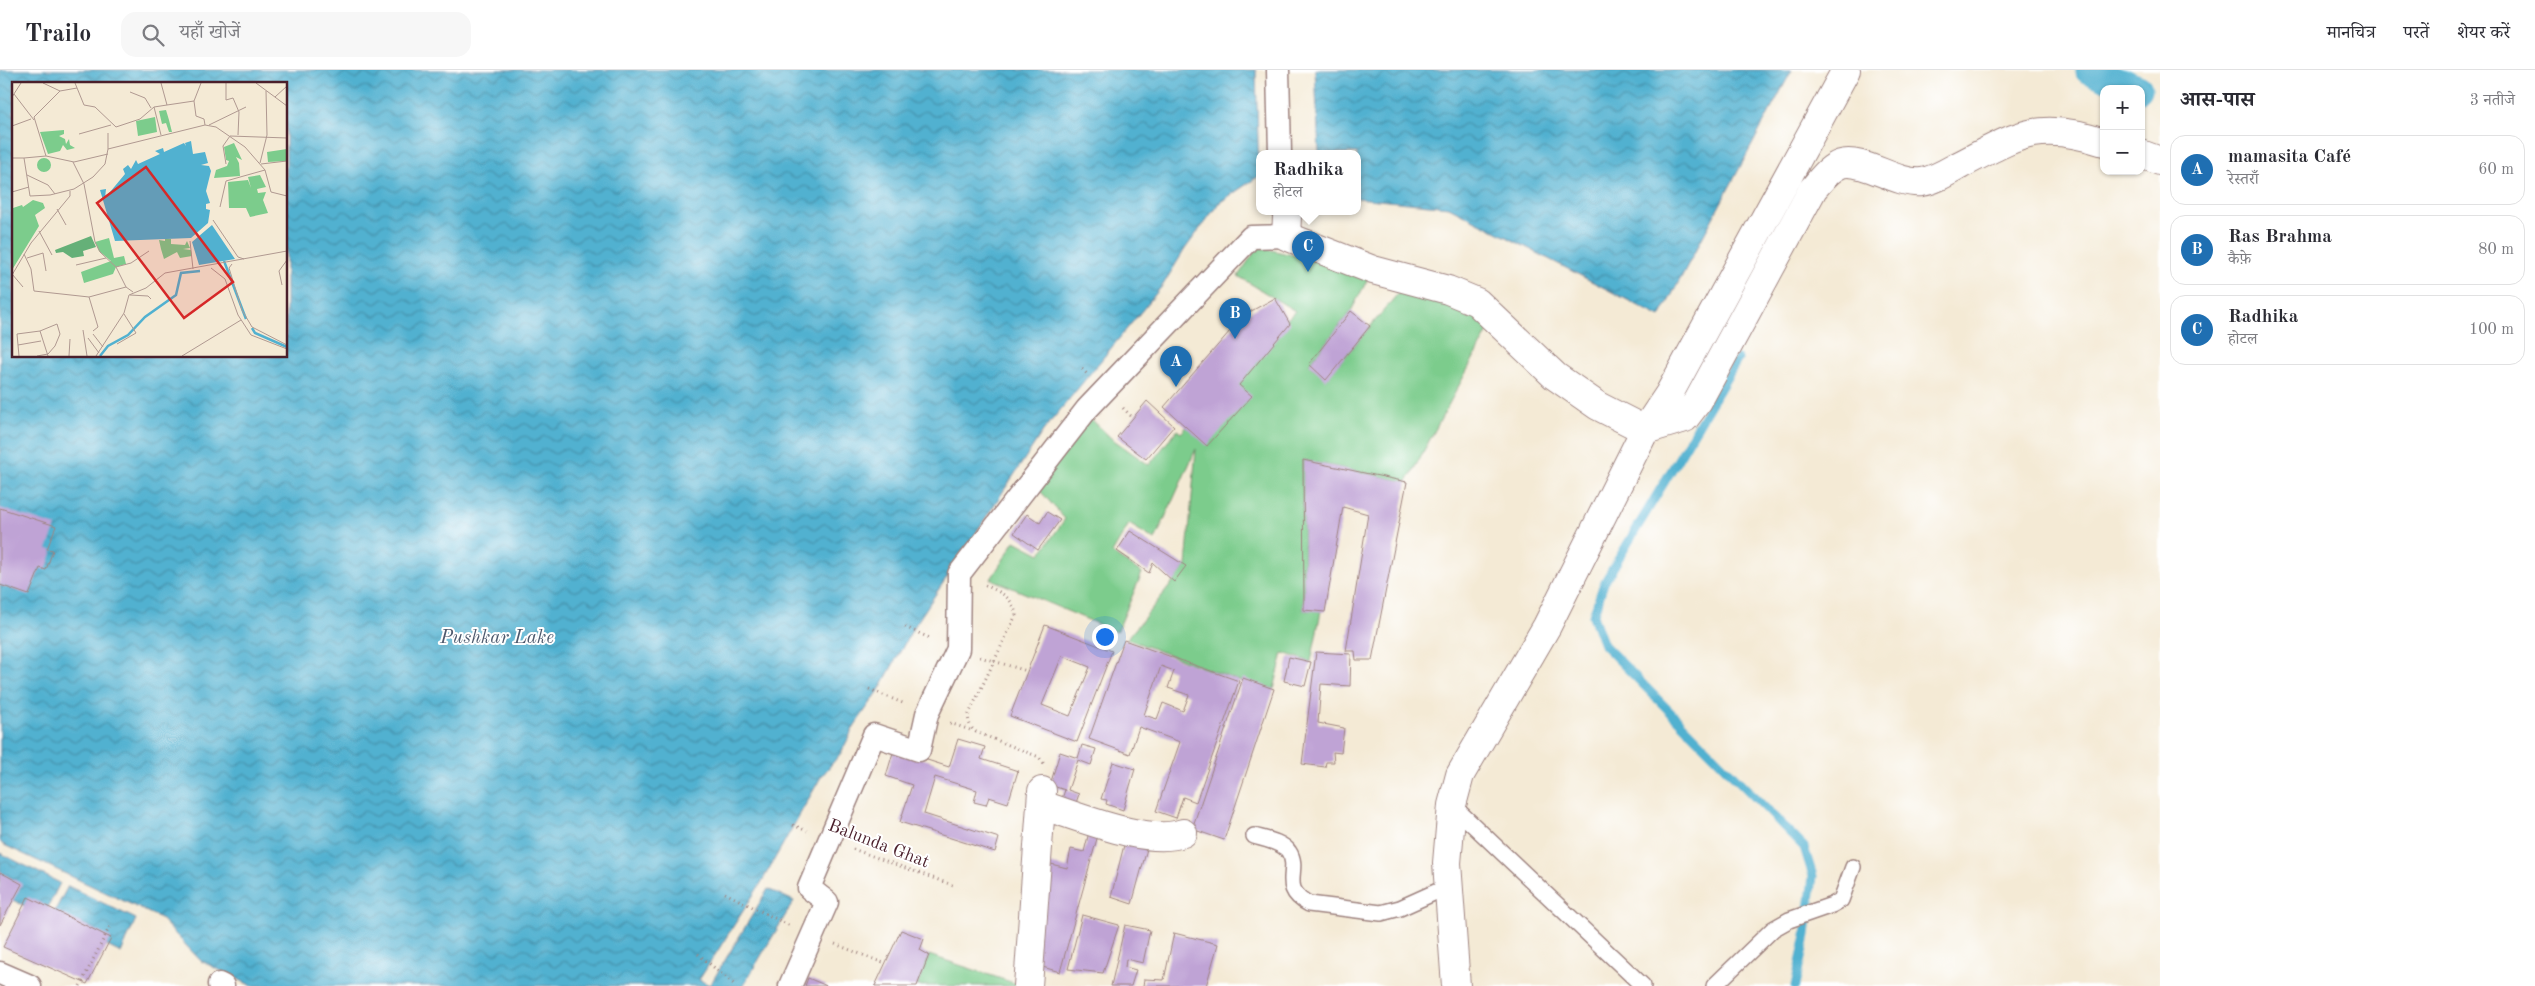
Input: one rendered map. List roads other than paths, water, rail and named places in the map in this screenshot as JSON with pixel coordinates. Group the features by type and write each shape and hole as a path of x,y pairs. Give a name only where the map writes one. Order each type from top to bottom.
{"street":[{"path":"1278,70 1280,150"},
{"path":"1456,986 1447,863 1452,805 1460,776 1546,626 1645,430 1669,394 1846,70"},
{"path":"790,986 827,902 808,888 874,735 919,750 927,714 958,649 959,574 1087,409 1251,237 1286,221 1373,270 1448,290 1477,302 1555,376 1598,406 1645,430 1685,418 1698,401 1813,189 1829,171 1842,163 1861,165 1896,179 1923,182 2012,138 2034,132 2060,131 2100,141"},
{"path":"2145,155 2160,160"},
{"path":"1028,986 1041,798 1134,833 1157,838 1172,837 1183,833"},
{"path":"0,973 30,986"}],"lane":[{"path":"1452,805 1643,986"},
{"path":"1254,836 1280,845 1289,852 1292,860 1290,878 1293,890 1300,899 1309,904 1381,913 1400,908 1448,886"},
{"path":"1714,986 1773,928 1841,900 1846,892 1852,867"}],"water":[{"name":"Pushkar Lake","path":"0,70 1256,70 1258,150 1256,150 1256,178 1219,203 1185,249 1163,285 1043,431 912,630 878,692 855,725 841,753 821,777 761,883 699,980 710,985 768,889 794,901 743,986 252,986 201,961 160,918 2,844 0,841"},
{"path":"1315,70 1792,70 1660,317 1449,207 1361,198 1361,150 1319,150"},
{"path":"0,853 60,883 44,915 0,894"},
{"path":"68,886 136,919 121,953 51,918"}],"waterway":[{"path":"2089,70 2128,85"},
{"path":"1738,359 1604,583 1593,616 1604,645 1804,847 1813,876 1806,935 1795,986"}],"place":[{"name":"Radhika","path":"1308,272"},
{"name":"Ras Brahma","path":"1235,339"},
{"name":"mamasita Café","path":"1176,387"}]}
